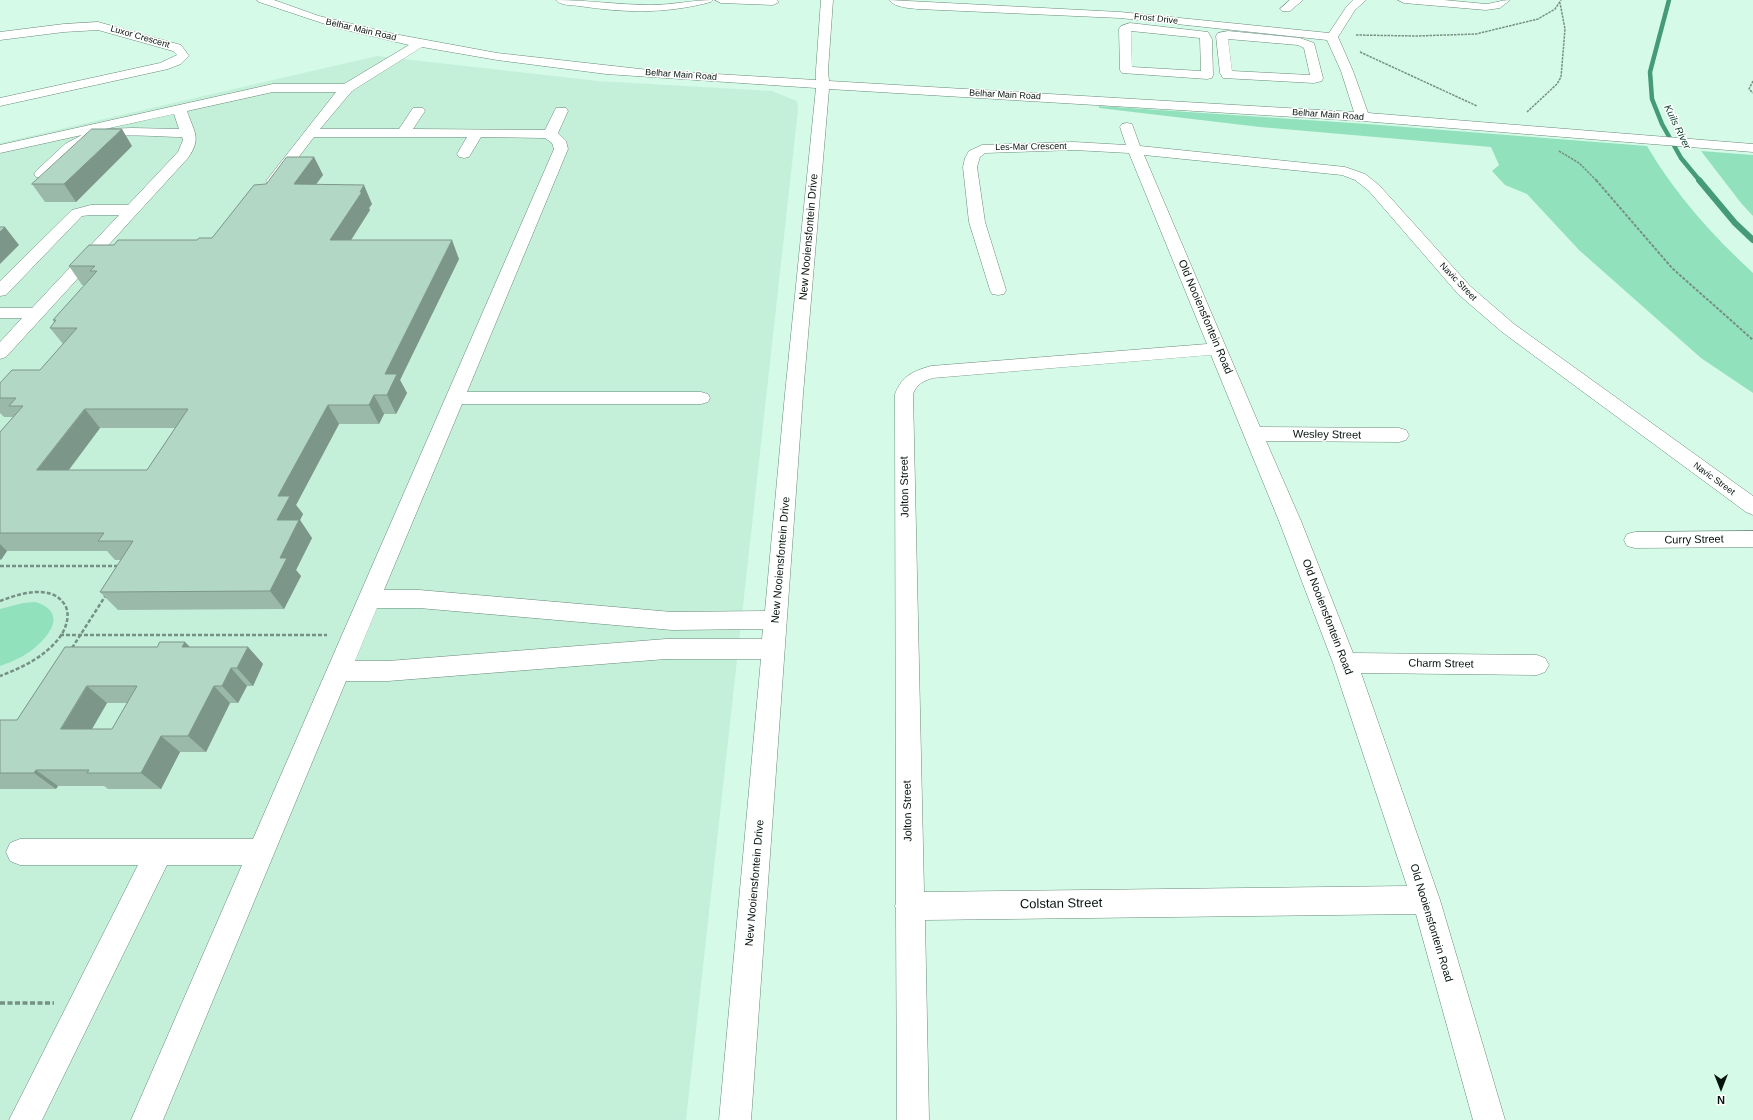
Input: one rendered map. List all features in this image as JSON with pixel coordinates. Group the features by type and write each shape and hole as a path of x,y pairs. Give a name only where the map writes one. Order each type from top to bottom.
{"street":[{"name":"Belhar Main Road","path":"264,0 321,21 351,29 421,43 571,67 650,74 1362,117 1753,148"},
{"path":"562,0 597,5 658,9 676,8 707,0"},
{"path":"721,0 774,2"},
{"name":"New Nooiensfontein Drive","path":"735,1120 794,394 823,84 822,70 827,0"},
{"name":"Frost Drive","path":"895,0 905,4 918,6 1107,15 1166,25 1333,37"},
{"path":"1107,15 1110,0"},
{"path":"1286,9 1297,0"},
{"path":"1360,0 1351,8 1333,37 1347,71 1362,117"},
{"path":"1404,0 1486,7 1496,6 1504,0"},
{"path":"1166,25 1204,35 1206,39 1207,75 1130,71 1125,68 1126,28 1166,25"},
{"name":"Luxor Crescent","path":"0,36 70,27 98,26 177,48 183,56 177,61 164,66 0,102"},
{"path":"1236,31 1300,42 1308,45 1312,50 1317,78 1228,75 1226,73 1222,36 1236,31"},
{"path":"265,192 347,88 421,43"},
{"path":"0,149 237,94 273,88 347,88"},
{"path":"0,353 188,149 190,140 179,108"},
{"path":"403,133 418,111"},
{"path":"550,135 561,111"},
{"name":"Old Nooiensfontein Road","path":"1127,127 1134,149 1255,434 1345,663 1426,900 1489,1120"},
{"path":"41,174 75,143 89,136 108,133 188,133"},
{"path":"147,1120 560,149 559,141 550,135 537,133 310,133"},
{"path":"464,154 476,133"},
{"name":"Les-Mar Crescent","path":"998,290 977,222 970,167 971,158 975,152 982,149 1012,147 1074,146 1134,149"},
{"name":"Navic Street","path":"1134,149 1329,168 1345,171 1360,177 1374,188 1464,290 1482,306 1521,337 1753,507"},
{"path":"0,291 77,214 91,210 132,210"},
{"path":"0,313 37,313"},
{"name":"Jolton Street","path":"910,906 904,394 907,385 915,377 931,372 1218,349"},
{"path":"454,398 702,398"},
{"name":"Wesley Street","path":"1255,434 1399,435"},
{"name":"Curry Street","path":"1635,540 1753,539"},
{"path":"369,599 419,599 672,621 776,620"},
{"path":"338,671 388,671 666,649 774,649"},
{"name":"Charm Street","path":"1345,663 1537,665"},
{"path":"20,852 261,852"},
{"path":"25,1120 159,852"},
{"name":"Colstan Street","path":"910,906 1426,900"},
{"path":"910,906 913,1120"}],"path":[{"path":"1525,114 1557,84 1562,77 1565,30 1560,3 1561,0"},
{"path":"1333,37 1476,34 1538,19 1546,15 1560,3"},
{"path":"1333,37 1374,60 1477,106"},
{"path":"1753,81 1749,89 1753,93"},
{"path":"1557,150 1579,163 1592,175 1672,268 1753,340"},
{"path":"0,566 125,566"},
{"path":"72,649 109,591"},
{"path":"0,601 29,593 44,593 56,596 64,603 68,612 67,623 50,648 19,669 0,676"},
{"path":"60,635 353,635"},
{"path":"0,1003 83,1003"}],"shaded area":[{"path":"377,56 598,81 772,91 797,101 798,110 686,1120 0,1120 0,143"}],"green space":[{"path":"1099,106 1367,124 1647,146 1670,181 1695,213 1723,244 1753,273 1753,393 1701,358 1579,250 1527,194 1505,185 1492,171 1499,165 1491,147 1260,127 1099,108"},
{"path":"1701,151 1753,155 1753,216 1741,203"},
{"path":"35,602 46,607 52,613 53,621 51,629 46,637 31,651 18,659 0,666 0,609 23,603"}],"building":[{"path":"92,129 122,129 64,184 32,184"},
{"path":"287,157 314,157 294,184 364,185 360,192 362,192 330,240 452,240 385,374 397,374 387,395 374,395 369,405 328,405 278,496 290,496 277,520 299,520 280,558 287,558 270,591 100,592 133,541 98,541 104,533 0,533 0,432 23,406 9,406 16,398 0,398 0,383 12,370 40,370 77,328 50,328 56,320 53,320 97,271 90,271 95,266 69,266 89,245 114,245 118,240 197,240 199,238 212,238 254,185 266,184","holes":["85,409 188,409 147,470 37,470"]},
{"path":"0,227 5,227 0,232"},
{"path":"160,642 185,642 182,647 248,647 237,668 231,668 222,686 214,686 188,736 161,736 141,773 87,773 89,770 36,770 34,773 0,773 0,720 17,720 65,647 157,647","holes":["87,686 137,686 112,729 61,729"]}],"waterway":[{"name":"Kuils River","path":"1669,0 1650,72 1652,99 1662,124 1681,158 1700,181"},
{"name":"Kuils River","path":"1699,180 1735,223 1753,240"}]}
